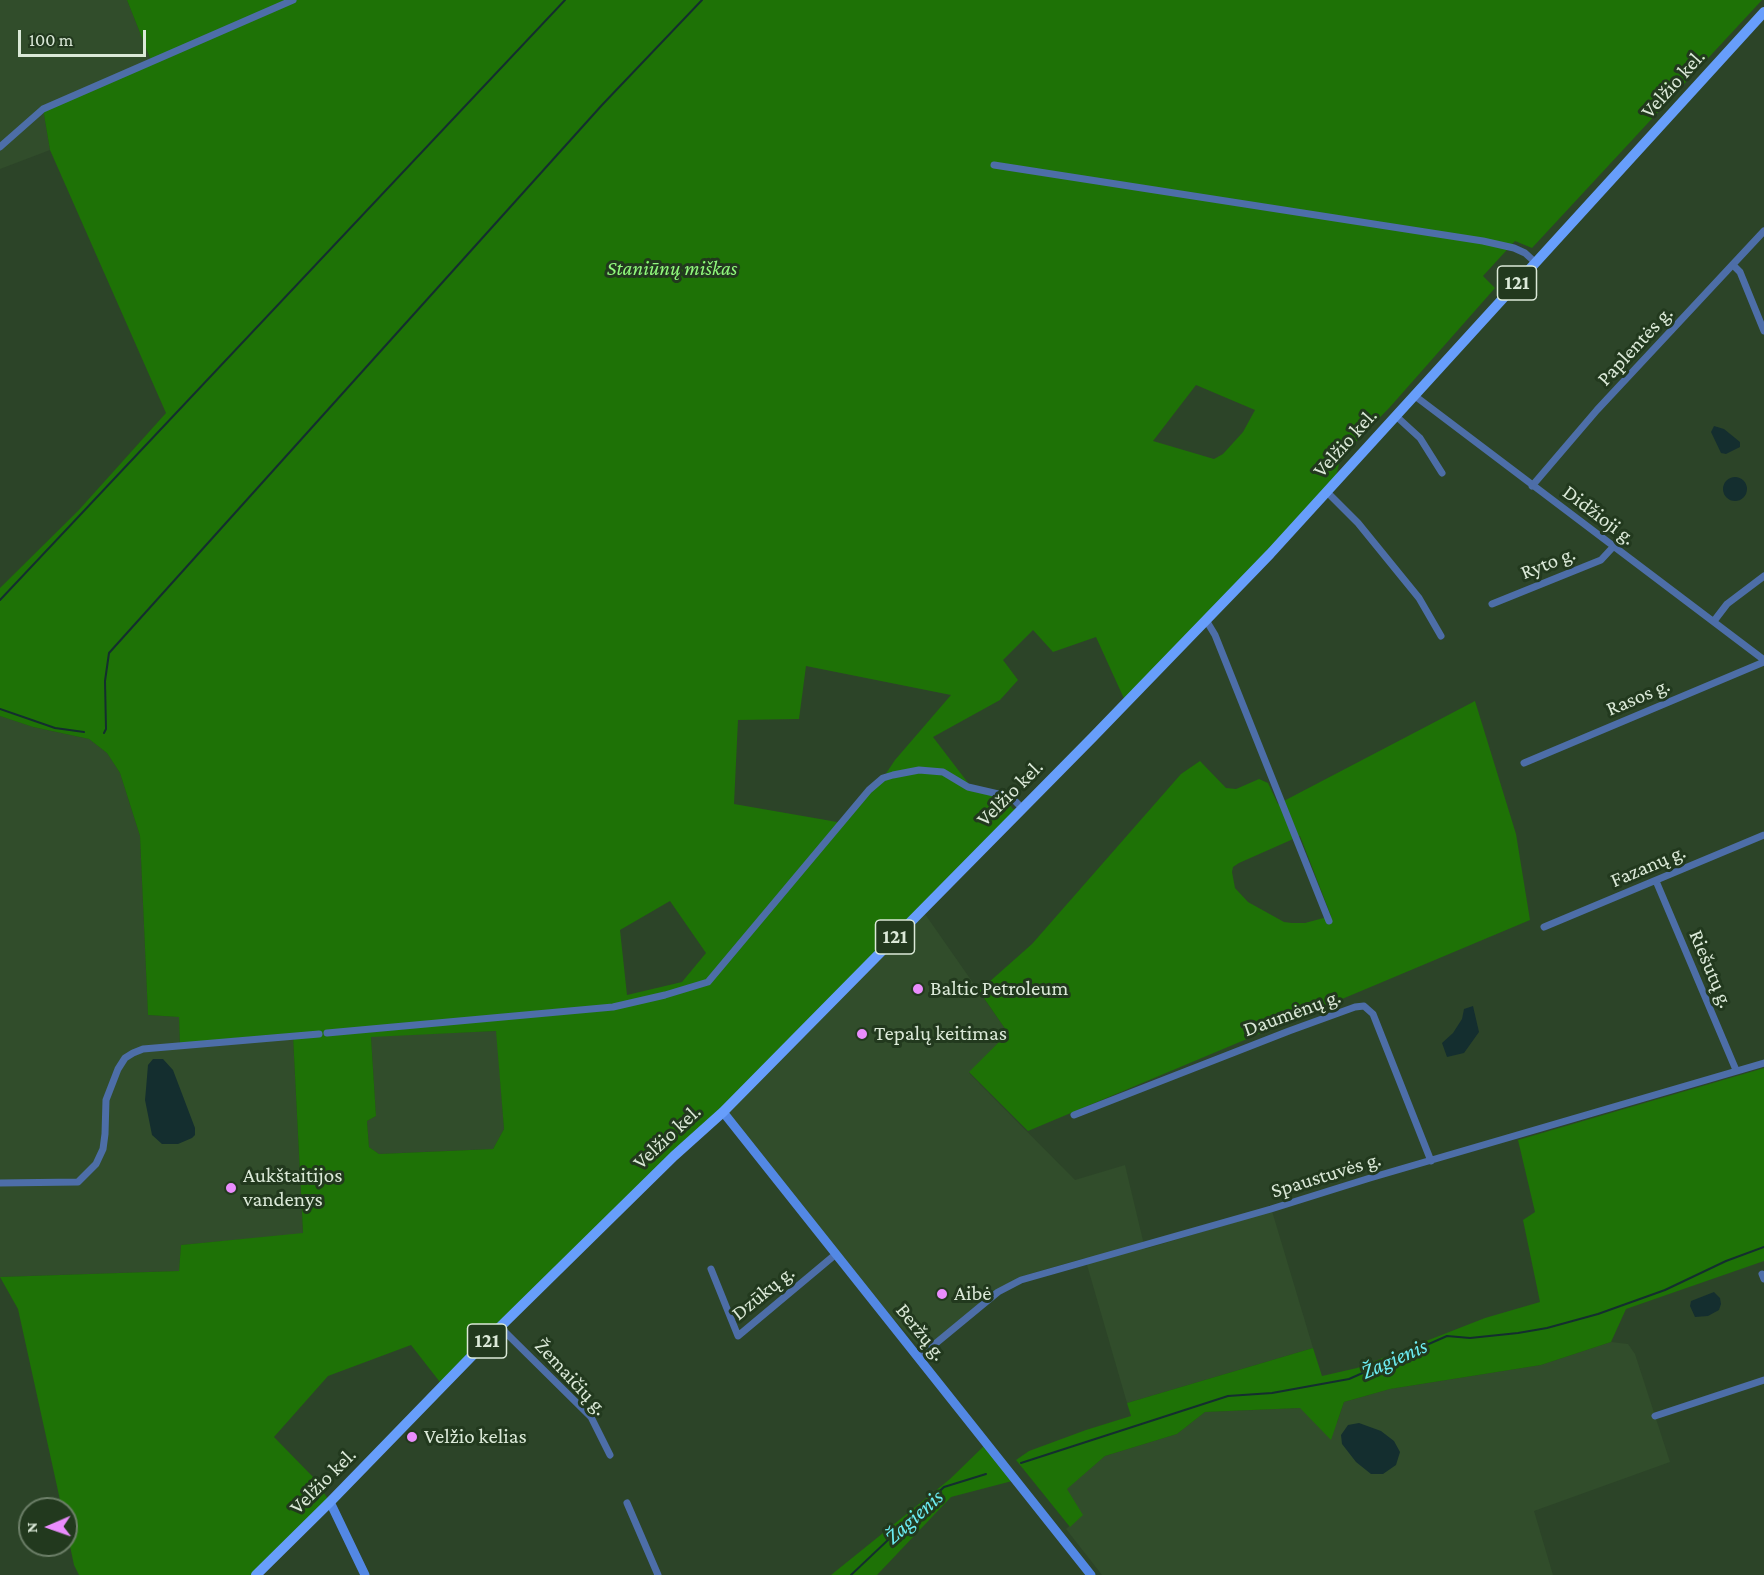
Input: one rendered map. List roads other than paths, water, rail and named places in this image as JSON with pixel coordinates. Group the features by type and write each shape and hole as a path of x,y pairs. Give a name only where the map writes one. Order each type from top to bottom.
{"main road":[{"name":"Velžio kel.","path":"256,1575 500,1327 674,1156 723,1112 1206,620 1327,492 1764,12"},
{"name":"Beržų g.","path":"723,1112 1091,1575"},
{"path":"330,1502 365,1575"}],"street":[{"path":"0,147 43,109 293,0"},
{"path":"994,165 1483,241 1514,248 1525,253 1536,263"},
{"name":"Paplentės g.","path":"1532,486 1598,410 1764,231"},
{"path":"1733,265 1740,272 1764,331"},
{"name":"Didžioji g.","path":"1414,396 1764,661"},
{"path":"1396,416 1420,438 1442,473"},
{"path":"1327,492 1358,523 1419,598 1441,636"},
{"name":"Ryto g.","path":"1492,604 1601,560 1613,547"},
{"path":"1714,621 1727,604 1764,576"},
{"path":"1206,620 1215,635 1329,921"},
{"name":"Rasos g.","path":"1524,763 1764,661"},
{"path":"327,1033 613,1007 708,982 843,823 868,790 883,778 919,770 943,772 968,787 1007,796 1022,808"},
{"name":"Fazanų g.","path":"1544,927 1764,835"},
{"name":"Riešutų g.","path":"1656,881 1736,1070"},
{"name":"Daumėnų g.","path":"1074,1115 1289,1031 1355,1007 1364,1006 1373,1014 1431,1161"},
{"path":"0,1183 78,1182 96,1164 103,1149 106,1100 110,1086 122,1064 133,1053 143,1050 319,1034"},
{"name":"Spaustuvės g.","path":"918,1358 998,1292 1021,1280 1271,1209 1764,1063"},
{"name":"Dzūkų g.","path":"711,1269 738,1336 836,1254"},
{"name":"Žemaičių g.","path":"500,1327 591,1417 610,1455"},
{"path":"1655,1416 1764,1380"},
{"path":"627,1503 658,1575"}],"water":[{"path":"1714,426 1724,429 1740,442 1740,447 1726,454 1721,453 1711,432"},
{"path":"1735,477 1744,480 1747,489 1744,498 1735,501 1726,498 1723,489 1726,480"},
{"path":"1473,1006 1479,1032 1464,1053 1447,1057 1442,1043 1453,1033 1462,1019 1464,1009"},
{"path":"153,1059 163,1059 173,1070 195,1128 195,1135 192,1138 178,1144 162,1144 152,1135 145,1100 148,1065"},
{"path":"1714,1292 1720,1298 1719,1310 1708,1316 1695,1317 1690,1306 1691,1301"},
{"path":"1359,1423 1381,1431 1394,1441 1400,1452 1396,1465 1383,1474 1371,1474 1356,1462 1342,1444 1341,1435 1348,1425"}],"waterway":[{"path":"0,600 565,0"},
{"path":"104,733 106,729 105,681 109,653 602,105 702,0"},
{"path":"0,709 55,728 84,732"},
{"name":"Žagienis","path":"1021,1463 1228,1396 1272,1393 1349,1379 1447,1336 1470,1338 1518,1333 1547,1328 1598,1314 1665,1290 1726,1261 1764,1247"},
{"name":"Žagienis","path":"851,1575 944,1487 986,1474"}],"place":[{"name":"Baltic Petroleum","path":"918,989"},
{"name":"Tepalų keitimas","path":"862,1034"},
{"name":"Aukštaitijos vandenys","path":"231,1188"},
{"name":"Aibė","path":"942,1294"},
{"name":"Velžio kelias","path":"412,1437"}],"park label":[{"name":"Staniūnų miškas","path":"672,269"}]}
